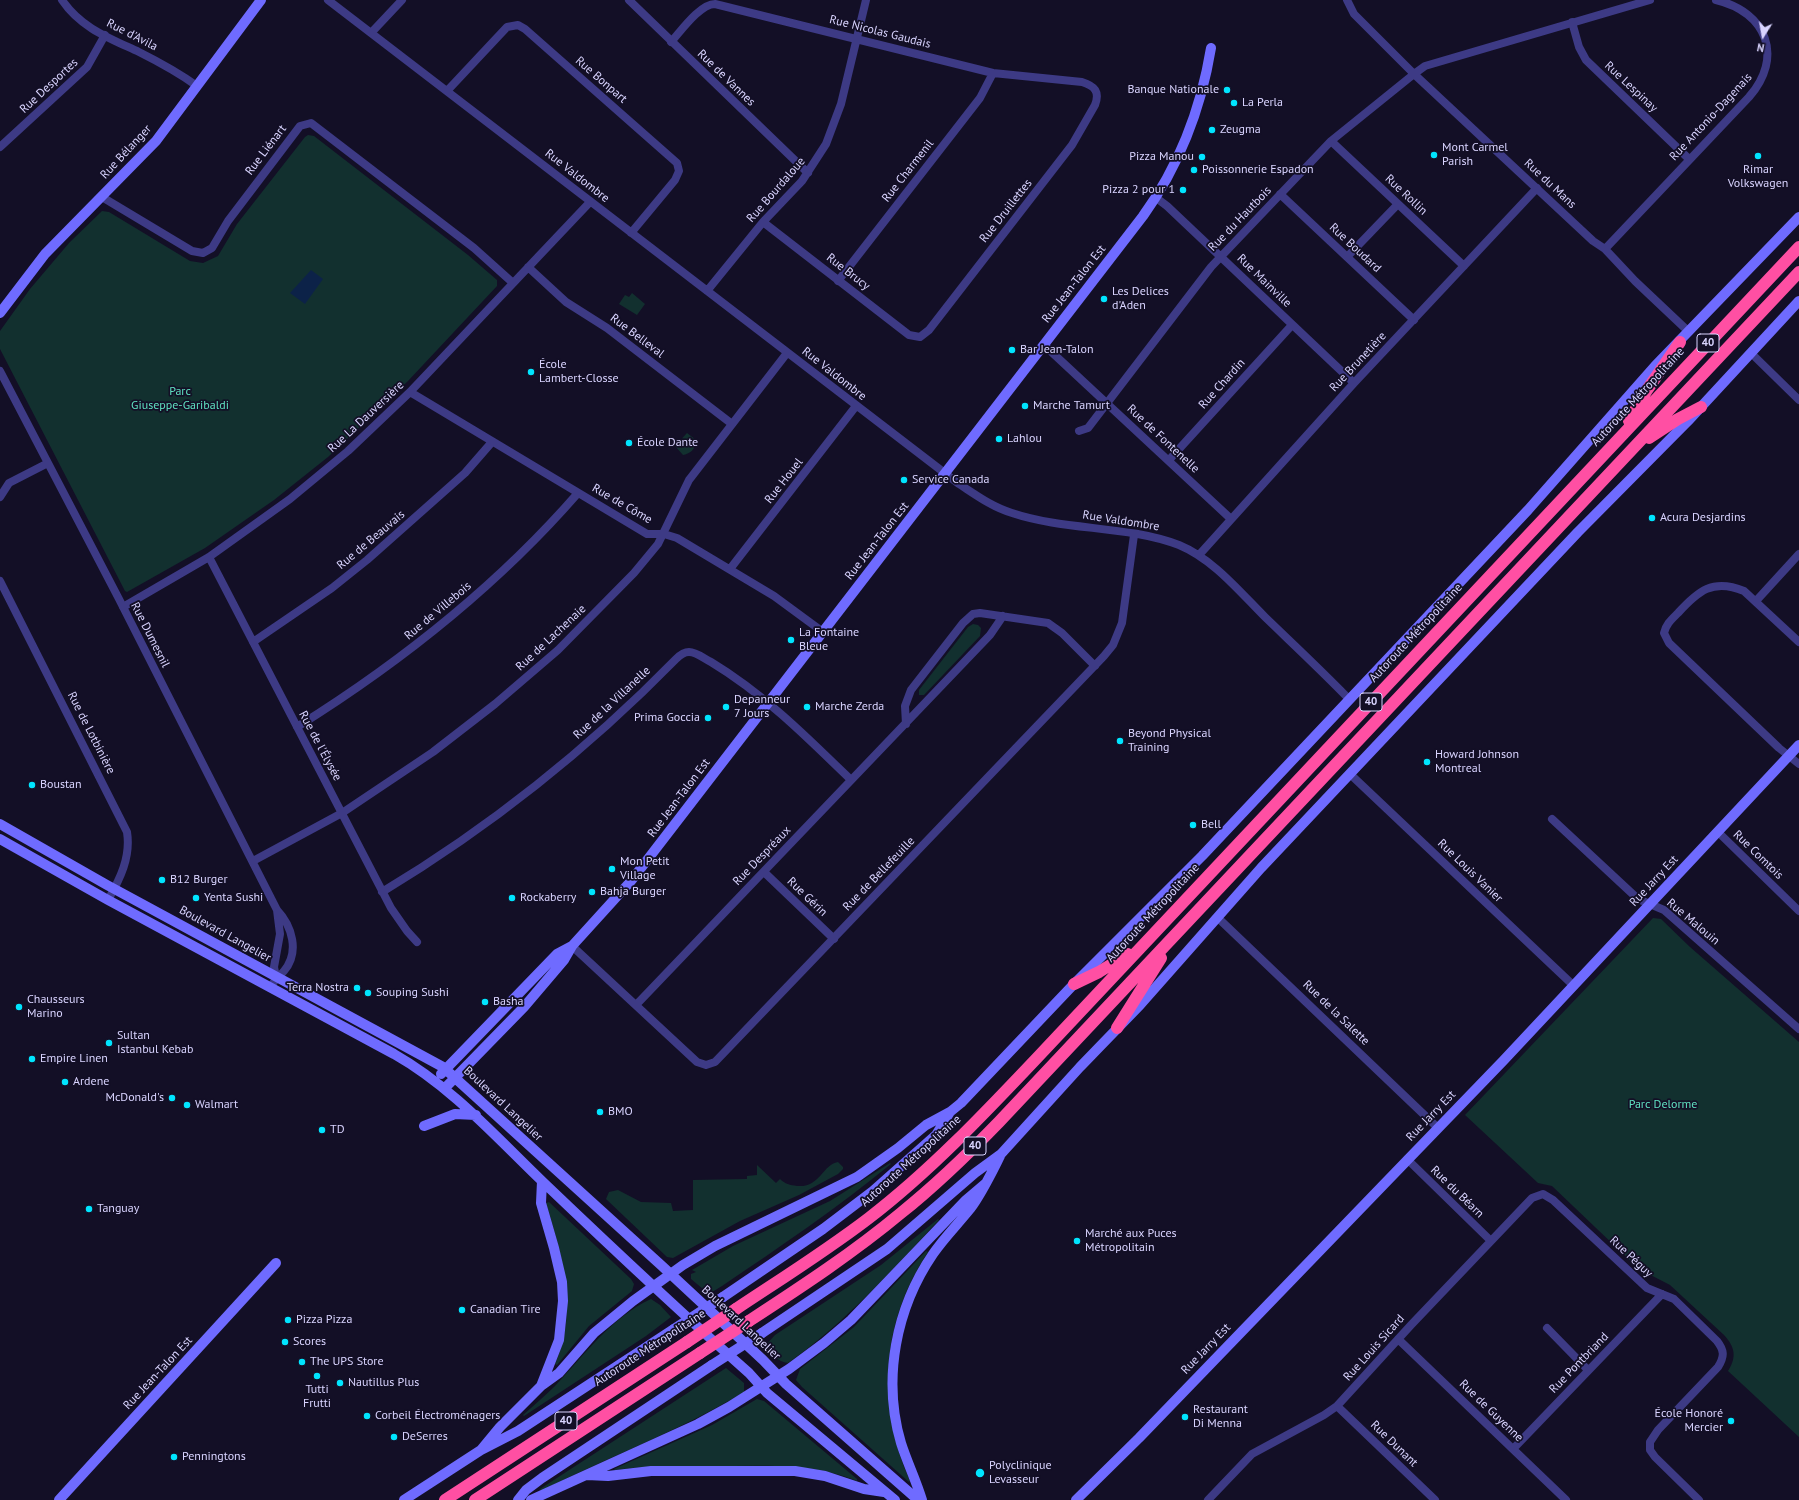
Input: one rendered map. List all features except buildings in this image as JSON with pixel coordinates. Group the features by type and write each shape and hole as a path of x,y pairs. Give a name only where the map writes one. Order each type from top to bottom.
{"highway":[{"name":"Autoroute Métropolitaine","path":"444,1500 806,1263 869,1218 944,1153 1141,947 1799,247"},
{"name":"40","path":"475,1500 749,1321 856,1248 900,1214 958,1163 999,1122 1173,938 1799,272"},
{"path":"1618,439 1647,390 1680,342"},
{"path":"1632,450 1678,419 1702,407"},
{"path":"1117,1028 1173,938"},
{"path":"1074,984 1099,972 1141,947"}],"main road":[{"name":"Rue Bélanger","path":"0,313 45,254 156,141 261,0"},
{"name":"Rue Jean-Talon Est","path":"445,1088 529,1002 564,960 572,946 631,881 1127,238 1155,197 1175,162 1192,125 1204,84 1211,48"},
{"path":"481,1450 500,1427 541,1386 554,1378 604,1323 654,1286 710,1249 745,1230 853,1180 898,1148 926,1125 950,1112 978,1086 1074,984 1195,864 1533,504 1610,416 1799,217"},
{"path":"518,1500 526,1490 542,1478 887,1249 975,1173 1001,1154 1117,1028 1144,1001 1217,916 1578,532 1702,407 1799,301"},
{"name":"Rue Jarry Est","path":"1076,1500 1139,1438 1574,986 1799,744"},
{"name":"Boulevard Langelier","path":"0,824 114,889 276,977 419,1052 446,1069 671,1274 778,1375 918,1500"},
{"path":"0,839 108,900 402,1059 436,1080 476,1115 542,1181 762,1386 767,1393 895,1500"},
{"name":"Rue Jean-Talon Est","path":"436,1080 557,954 572,946"},
{"path":"404,1500 481,1450 518,1431 723,1297 823,1229 873,1191 936,1135 950,1112"},
{"path":"424,1126 455,1114 476,1115"},
{"path":"922,1500 901,1443 894,1414 892,1377 897,1341 908,1300 918,1277 937,1248 970,1209 1001,1154"},
{"path":"541,1386 559,1340 563,1300 558,1263 541,1203 542,1181"},
{"path":"531,1500 719,1413 762,1386 824,1343 851,1320 966,1200 986,1183"},
{"name":"Rue Jean-Talon Est","path":"59,1500 276,1264"},
{"path":"586,1475 608,1476 651,1471 788,1471 825,1476 886,1493"}],"street":[{"name":"Rue d'Avila","path":"62,0 78,20 152,59 197,86"},
{"name":"Rue Valdombre","path":"328,0 945,474 982,499 1012,513 1037,520 1170,542 1199,555 1239,591 1350,699"},
{"path":"371,33 402,0"},
{"name":"Rue de Vannes","path":"629,0 808,173"},
{"name":"Rue Bourdaloue","path":"707,291 763,222 808,173 833,129 866,0"},
{"name":"Rue du Mans","path":"1347,0 1354,14 1414,74 1593,241 1605,249 1635,281 1689,332"},
{"path":"1414,74 1425,66 1631,3 1650,0"},
{"name":"Rue Antonio-Dagenais","path":"1605,249 1756,88 1765,74 1767,65 1767,47 1761,30 1752,17 1737,7 1726,1 1716,0"},
{"name":"Rue Nicolas Gaudais","path":"671,42 701,10 710,4 993,73 1082,82 1094,87 1097,90"},
{"name":"Rue Lespinay","path":"1572,22 1578,47 1586,60 1689,159"},
{"name":"Rue Bonpart","path":"447,91 507,27 518,25 525,29 677,163 679,171 675,180 631,233"},
{"name":"Rue Desportes","path":"0,147 87,67 105,35"},
{"name":"Rue Charmenil","path":"838,281 980,98 993,73"},
{"name":"Rue du Hautbois","path":"1079,431 1088,428 1221,256 1331,141 1414,74"},
{"name":"Rue Druillettes","path":"920,338 929,330 1072,145 1095,105 1097,100 1097,90"},
{"name":"Rue Liénart","path":"102,197 192,251 198,253 208,252 228,221 300,126 311,123 474,248 513,283"},
{"name":"Rue Rollin","path":"1331,141 1464,266"},
{"name":"Rue Brunetière","path":"1199,555 1354,383 1537,188"},
{"name":"Rue Boudard","path":"1280,194 1414,320"},
{"name":"Rue Mainville","path":"1155,197 1221,256 1354,383"},
{"name":"Rue La Dauversière","path":"123,607 209,557 265,518 362,439 410,392 590,202"},
{"path":"1347,257 1398,204"},
{"name":"Rue Brucy","path":"763,222 909,335 920,338"},
{"name":"Rue Belleval","path":"528,267 566,302 607,328 732,424"},
{"name":"Rue Chardin","path":"1169,460 1292,324"},
{"name":"Rue de Fontenelle","path":"1044,345 1231,519"},
{"name":"Rue de Lachenaie","path":"253,861 342,813 433,752 524,680 558,650 647,558 664,534 689,480 787,353"},
{"path":"1751,353 1799,400"},
{"name":"Rue Dumesnil","path":"0,371 123,607 277,910 285,919 291,930 292,946 287,966 276,977 270,988"},
{"name":"Rue de Côme","path":"410,392 647,534 664,534 677,538 785,603 823,632"},
{"name":"Rue Houel","path":"730,570 856,406"},
{"name":"Rue de Beauvais","path":"253,642 332,588 367,560 464,473 492,442"},
{"path":"0,496 9,483 48,463"},
{"name":"Rue de Villebois","path":"297,727 393,663 456,613 523,551 578,493"},
{"name":"Rue de Bellefeuille","path":"572,946 697,1062 710,1065 721,1057 1095,666 1112,645 1119,634 1124,611 1134,535"},
{"path":"1756,601 1799,554"},
{"name":"Rue de l'Élysée","path":"209,557 382,892 395,916 417,942"},
{"name":"Rue de Lotbinière","path":"0,582 124,825 129,849 124,868 108,900"},
{"path":"1799,642 1744,591 1719,585 1699,592 1665,628 1664,633 1669,643 1799,764"},
{"path":"906,724 906,706 911,690 963,623 973,614 1003,616 1048,623 1062,633 1095,666"},
{"name":"Rue Despréaux","path":"636,1005 990,635 1003,616"},
{"name":"Rue de la Villanelle","path":"382,892 458,843 550,776 606,727 680,655 689,652 698,655 730,674 780,712 851,780"},
{"name":"Rue Louis Vanier","path":"1350,774 1574,986"},
{"name":"Rue Malouin","path":"1552,819 1638,899 1664,910 1799,1029"},
{"name":"Rue Comtois","path":"1718,832 1799,911"},
{"name":"Rue Gérin","path":"764,872 834,939"},
{"name":"Rue Dumesnil","path":"276,977 274,967 280,934 277,910"},
{"name":"Rue de la Salette","path":"1217,916 1438,1128"},
{"name":"Rue du Béarn","path":"1407,1160 1491,1241"},
{"name":"Rue Louis Sicard","path":"1208,1500 1252,1454 1324,1415 1337,1406 1398,1339 1532,1198 1543,1194"},
{"name":"Rue Péguy","path":"1543,1194 1553,1200 1647,1288 1674,1299 1723,1348 1724,1355 1718,1367 1653,1435 1650,1442 1650,1450 1655,1457 1699,1500"},
{"name":"Rue Pontbriand","path":"1513,1449 1662,1294"},
{"path":"1547,1328 1588,1370"},
{"name":"Rue de Guyenne","path":"1398,1339 1566,1500"},
{"name":"Rue Dunant","path":"1337,1406 1435,1500"}],"green space":[{"name":"Parc Giuseppe-Garibaldi","path":"308,135 314,136 468,255 497,280 497,286 408,381 328,457 274,500 205,548 127,592 125,591 0,349 0,331 30,289 69,243 102,211 109,212 190,261 203,263 218,256 237,224"},
{"path":"632,293 645,304 637,315 619,304 625,295 629,297"},
{"path":"687,433 696,440 696,443 691,452 683,455 675,446"},
{"path":"973,624 978,625 981,628 980,636 924,695 919,695 919,690 968,627"},
{"name":"Parc Delorme","path":"1653,918 1661,919 1690,947 1799,1042 1799,1437 1728,1371 1733,1361 1734,1352 1731,1344 1724,1335 1670,1285 1639,1269 1552,1186 1538,1183 1465,1115"},
{"path":"838,1162 843,1169 838,1174 799,1195 740,1221 673,1258 667,1257 606,1199 609,1192 618,1190 641,1202 671,1203 673,1211 693,1210 693,1180 747,1179 747,1176 757,1175 757,1165 776,1183 780,1179 790,1185 805,1186 811,1184 828,1167"},
{"path":"890,1163 891,1164 829,1212 709,1294 691,1279 691,1274 696,1272 692,1270 733,1246 830,1201"},
{"path":"549,1202 631,1279 634,1284 632,1291 589,1326 557,1365 555,1364 562,1344 566,1324 567,1304 566,1284 558,1243 546,1203"},
{"path":"938,1219 939,1220 867,1296 829,1331 788,1363 778,1359 767,1349 765,1346 775,1335 881,1265"},
{"path":"926,1251 928,1252 912,1279 901,1307 893,1335 889,1364 888,1394 892,1423 899,1452 910,1481 909,1482 796,1380 800,1369 854,1327"},
{"path":"651,1299 660,1305 671,1317 646,1336 524,1416 523,1415 555,1386 611,1326 637,1307"},
{"path":"726,1368 744,1383 744,1392 694,1419 541,1491 540,1489"},
{"path":"757,1399 764,1401 857,1479 857,1481 822,1471 786,1466 664,1466 614,1469 712,1425"}],"water":[{"path":"311,270 323,279 305,304 290,293"}],"place":[{"name":"Banque Nationale","path":"1227,90"},
{"name":"La Perla","path":"1234,103"},
{"name":"Zeugma","path":"1212,130"},
{"name":"Mont Carmel Parish","path":"1434,155"},
{"name":"Rimar Volkswagen","path":"1758,156"},
{"name":"Pizza Manou","path":"1202,157"},
{"name":"Poissonnerie Espadon","path":"1194,170"},
{"name":"Pizza 2 pour 1","path":"1183,190"},
{"name":"Les Delices d'Aden","path":"1104,299"},
{"name":"Bar Jean-Talon","path":"1012,350"},
{"name":"École Lambert-Closse","path":"531,372"},
{"name":"Marche Tamurt","path":"1025,406"},
{"name":"Lahlou","path":"999,439"},
{"name":"École Dante","path":"629,443"},
{"name":"Service Canada","path":"904,480"},
{"name":"Acura Desjardins","path":"1652,518"},
{"name":"La Fontaine Bleue","path":"791,640"},
{"name":"Depanneur 7 Jours","path":"726,707"},
{"name":"Marche Zerda","path":"807,707"},
{"name":"Prima Goccia","path":"708,718"},
{"name":"Beyond Physical Training","path":"1120,741"},
{"name":"Howard Johnson Montreal","path":"1427,762"},
{"name":"Boustan","path":"32,785"},
{"name":"Bell","path":"1193,825"},
{"name":"Mon Petit Village","path":"612,869"},
{"name":"B12 Burger","path":"162,880"},
{"name":"Bahja Burger","path":"592,892"},
{"name":"Yenta Sushi","path":"196,898"},
{"name":"Rockaberry","path":"512,898"},
{"name":"Terra Nostra","path":"357,988"},
{"name":"Souping Sushi","path":"368,993"},
{"name":"Basha","path":"485,1002"},
{"name":"Chausseurs Marino","path":"19,1007"},
{"name":"Sultan Istanbul Kebab","path":"109,1043"},
{"name":"Empire Linen","path":"32,1059"},
{"name":"Ardene","path":"65,1082"},
{"name":"McDonald's","path":"172,1098"},
{"name":"Walmart","path":"187,1105"},
{"name":"BMO","path":"600,1112"},
{"name":"TD","path":"322,1130"},
{"name":"Tanguay","path":"89,1209"},
{"name":"Marché aux Puces Métropolitain","path":"1077,1241"},
{"name":"Canadian Tire","path":"462,1310"},
{"name":"Pizza Pizza","path":"288,1320"},
{"name":"Scores","path":"285,1342"},
{"name":"The UPS Store","path":"302,1362"},
{"name":"Tutti Frutti","path":"317,1376"},
{"name":"Nautillus Plus","path":"340,1383"},
{"name":"Corbeil Électroménagers","path":"367,1416"},
{"name":"Restaurant Di Menna","path":"1185,1417"},
{"name":"École Honoré Mercier","path":"1731,1421"},
{"name":"DeSerres","path":"394,1437"},
{"name":"Penningtons","path":"174,1457"},
{"name":"Polyclinique Levasseur","path":"980,1473"}]}
